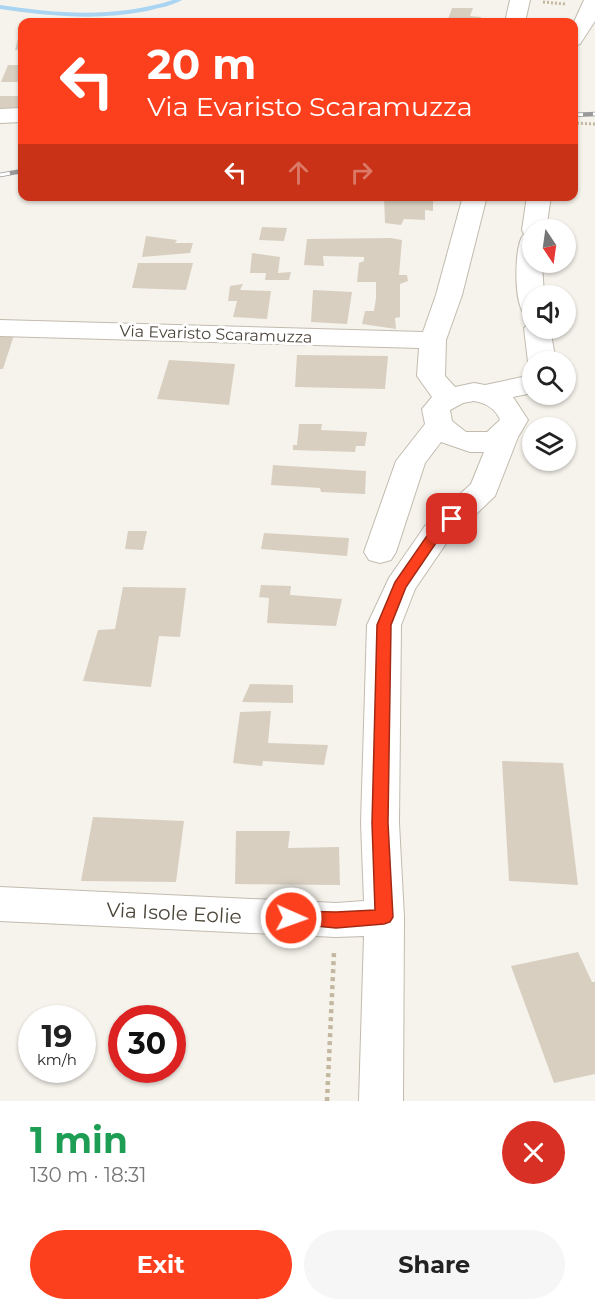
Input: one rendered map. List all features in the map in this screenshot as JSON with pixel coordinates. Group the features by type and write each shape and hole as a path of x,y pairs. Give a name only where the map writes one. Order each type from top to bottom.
{"street":[{"path":"568,2 591,6 578,31"},
{"path":"0,116 18,115"},
{"path":"450,396 438,388 431,376 433,340 449,295 474,201"},
{"path":"536,219 538,201"},
{"name":"Via Evaristo Scaramuzza","path":"0,328 433,340"},
{"path":"486,394 522,386"},
{"path":"484,489 436,410 450,396 474,392 486,394 506,404 509,427"},
{"path":"381,1101 384,917 380,812 384,625 400,586 436,534 484,489 509,427 523,405"},
{"path":"449,433 484,442 509,427"},
{"path":"380,552 411,461 449,433"},
{"name":"Via Isole Eolie","path":"0,904 336,920 384,917"}],"path":[{"path":"526,6 568,2"},
{"path":"578,123 595,124"}],"building":[{"path":"452,8 473,8 470,16 481,17 481,18 448,18"},
{"path":"8,65 18,65 18,82 1,82"},
{"path":"0,96 18,96 18,110 0,110"},
{"path":"384,201 433,201 433,211 425,210 425,220 404,219 401,225 385,223"},
{"path":"262,227 287,228 284,241 259,240"},
{"path":"146,236 177,240 175,243 193,243 190,253 142,257"},
{"path":"391,238 402,240 399,275 407,275 408,281 400,284 400,317 395,318 396,329 362,324 365,311 374,311 376,298 376,282 357,282 359,263 364,261 364,257 323,256 324,266 304,265 307,239"},
{"path":"252,253 280,257 278,273 291,272 289,280 265,280 266,273 250,273"},
{"path":"138,263 193,263 186,290 132,288"},
{"path":"243,284 240,290 271,291 267,319 233,317 237,301 228,301 230,286"},
{"path":"313,290 352,292 347,324 311,322"},
{"path":"0,335 14,335 3,369 0,369"},
{"path":"297,355 388,356 385,389 295,387"},
{"path":"169,360 235,364 229,405 157,399"},
{"path":"299,424 322,424 321,430 367,432 365,446 356,446 355,452 293,450 293,445 297,445"},
{"path":"273,465 366,471 365,494 321,492 320,488 271,485"},
{"path":"128,531 147,531 143,550 125,549"},
{"path":"264,533 349,538 347,556 261,549"},
{"path":"261,585 291,586 290,595 342,599 336,626 267,623 269,598 259,597"},
{"path":"123,587 186,588 180,637 159,636 151,687 83,681 98,630 115,629"},
{"path":"250,684 293,685 293,703 242,702"},
{"path":"271,711 268,743 328,745 324,765 263,761 262,766 233,763 240,712"},
{"path":"502,761 563,763 578,885 509,881"},
{"path":"93,817 184,821 176,882 81,881"},
{"path":"236,831 290,831 288,848 339,847 340,885 235,884"},
{"path":"578,952 592,982 595,982 595,1074 554,1083 511,966"}],"waterway":[{"path":"0,7 45,13 90,15 135,11 179,0"}],"railway":[{"path":"578,115 595,114"},
{"path":"0,175 18,172"}],"route":[{"path":"291,918 336,920 384,917 380,823 384,625 400,586 436,534 452,519"}]}
